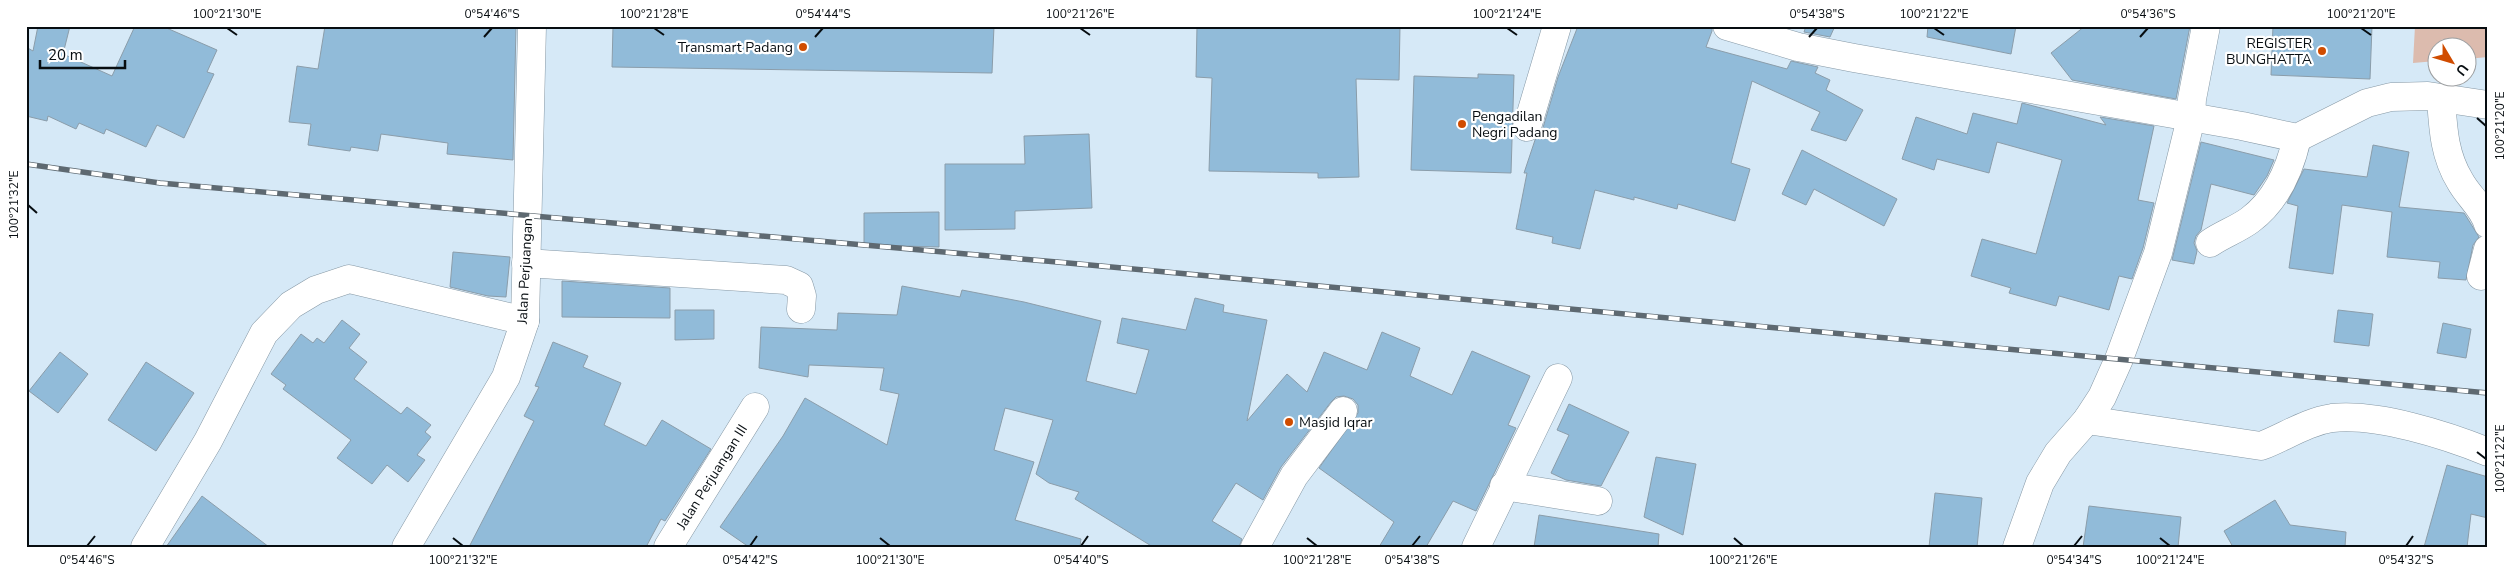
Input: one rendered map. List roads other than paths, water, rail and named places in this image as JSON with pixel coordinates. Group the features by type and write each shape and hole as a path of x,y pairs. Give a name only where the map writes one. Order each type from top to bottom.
{"street":[{"name":"Jalan Perjuangan","path":"406,547 506,377 525,321 532,26"},
{"path":"1526,127 1557,26"},
{"path":"1727,26 1798,47 2296,138 2367,104 2391,97 2441,98 2488,105"},
{"path":"2017,547 2040,483 2058,452 2087,420 2105,390 2119,359 2158,252 2191,118 2192,99 2206,26"},
{"path":"2441,98 2444,141 2450,160 2460,181 2482,211 2488,224"},
{"path":"2210,243 2249,220 2274,196 2290,165 2296,138"},
{"path":"2481,276 2488,249"},
{"path":"526,263 786,280 799,286 802,296 801,309"},
{"path":"145,547 208,441 264,333 291,305 316,290 349,279 525,321"},
{"path":"1476,547 1558,378"},
{"name":"Jalan Perjuangan III","path":"668,547 755,406"},
{"path":"1255,547 1294,476 1343,411"},
{"path":"2087,420 2261,446 2285,437 2302,426 2332,418 2370,419 2452,437 2488,452"},
{"path":"1504,486 1598,501"}],"railway":[{"path":"26,164 160,183 1057,262 2488,393"}],"place":[{"name":"Transmart Padang","path":"803,47"},
{"name":"REGISTER BUNGHATTA","path":"2322,51"},
{"name":"Pengadilan Negri Padang","path":"1462,124"},
{"name":"Masjid Iqrar","path":"1289,422"}]}
